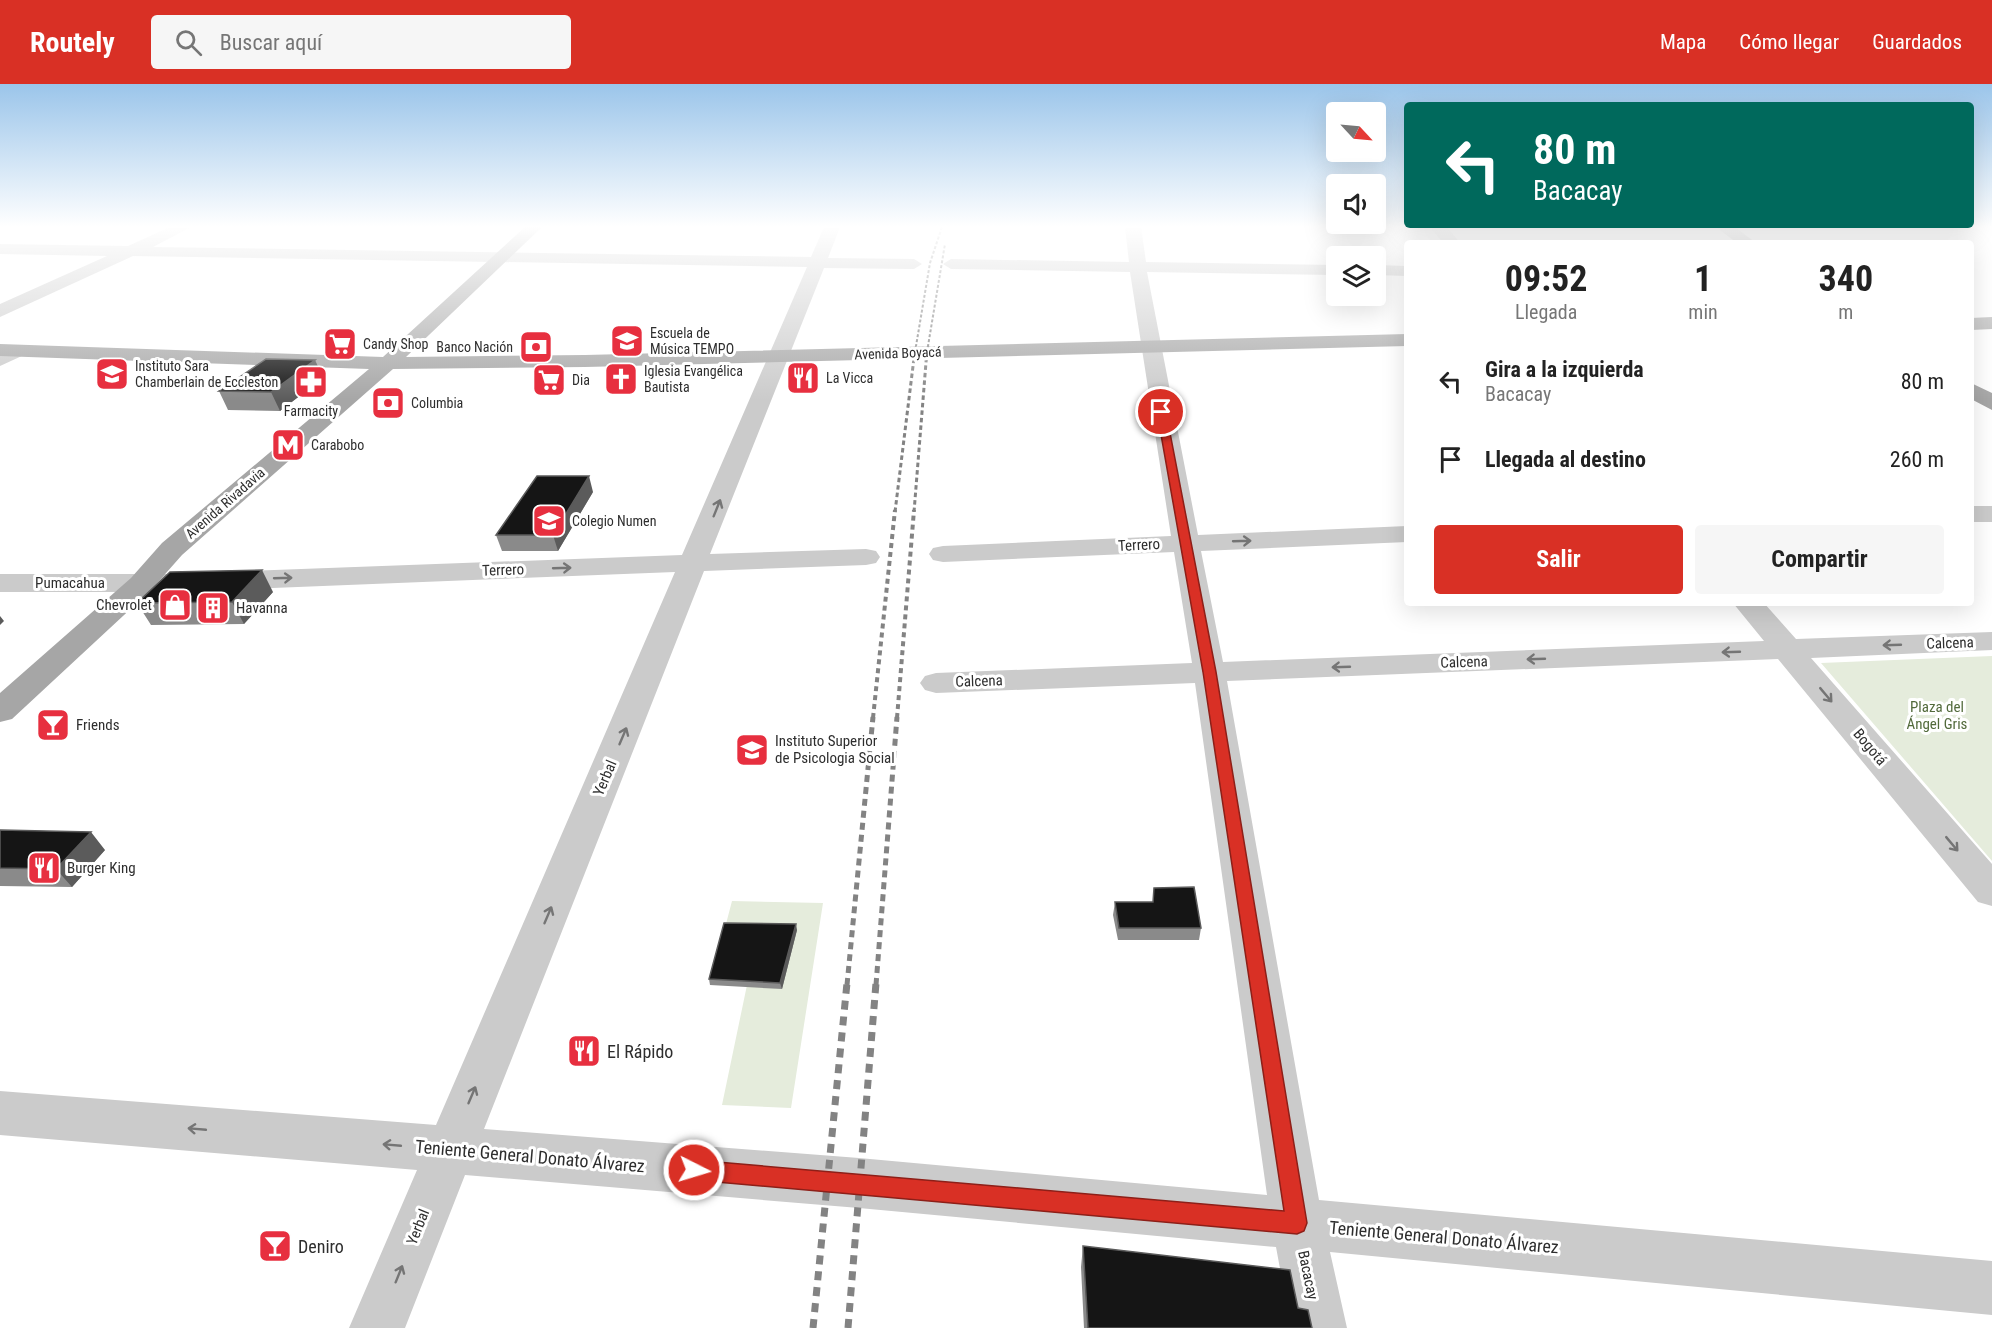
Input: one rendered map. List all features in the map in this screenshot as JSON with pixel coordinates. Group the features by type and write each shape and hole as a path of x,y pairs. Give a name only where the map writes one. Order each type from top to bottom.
{"main road":[{"name":"Avenida Rivadavia","path":"0,711 141,584 172,549 388,363 471,285"},
{"path":"1974,324 1992,323"},
{"name":"Avenida Boyacá","path":"6,354 388,363 779,356 1404,340"},
{"path":"1974,391 1992,403"}],"street":[{"path":"0,311 57,285"},
{"name":"Yerbal","path":"377,1328 807,285"},
{"name":"Bacacay","path":"1140,285 1184,543 1209,672 1297,1223 1319,1328"},
{"path":"0,291 42,292"},
{"path":"1974,514 1992,514"},
{"name":"Terrero","path":"944,554 1404,534"},
{"name":"Terrero","path":"141,584 866,557"},
{"name":"Pumacahua","path":"0,583 141,584"},
{"name":"Bogotá","path":"1751,606 1992,891"},
{"name":"Calcena","path":"936,683 1992,641"},
{"name":"Teniente General Donato Álvarez","path":"0,1113 859,1183 1992,1287"}],"green space":[{"name":"Plaza del Ángel Gris","path":"1992,656 1992,861 1821,663"},
{"path":"732,901 823,903 791,1108 722,1105 747,985 710,985"}],"building":[{"path":"266,359 315,360 271,392 219,391"},
{"path":"537,476 589,476 553,535 496,535"},
{"path":"262,570 232,602 137,603 170,572"},
{"path":"0,830 91,832 56,869 0,868"},
{"path":"1194,887 1201,928 1119,928 1115,902 1153,902 1154,888"},
{"path":"724,923 796,924 780,983 709,979"},
{"path":"1083,1246 1290,1270 1298,1308 1308,1310 1312,1328 1088,1328"}],"railway":[{"path":"915,352 926,285"},
{"path":"927,352 938,285"},
{"path":"895,512 915,350"},
{"path":"914,512 927,350"},
{"path":"873,718 895,510"},
{"path":"897,718 914,510"},
{"path":"847,985 873,717"},
{"path":"876,985 897,717"},
{"path":"813,1328 847,983"},
{"path":"848,1328 876,983"}],"place":[{"name":"Escuela de Música TEMPO","path":"627,341"},
{"name":"Candy Shop","path":"340,344"},
{"name":"Banco Nación","path":"536,347"},
{"name":"Instituto Sara Chamberlain de Eccleston","path":"112,374"},
{"name":"La Vicca","path":"803,378"},
{"name":"Iglesia Evangélica Bautista","path":"621,379"},
{"name":"Dia","path":"549,380"},
{"name":"Farmacity","path":"311,382"},
{"name":"Columbia","path":"388,403"},
{"name":"Carabobo","path":"288,445"},
{"name":"Colegio Numen","path":"549,521"},
{"name":"Chevrolet","path":"175,605"},
{"name":"Havanna","path":"213,608"},
{"name":"Friends","path":"53,725"},
{"name":"Instituto Superior de Psicologia Social","path":"752,750"},
{"name":"Burger King","path":"44,868"},
{"name":"El Rápido","path":"584,1051"},
{"name":"Deniro","path":"275,1246"}],"route":[{"path":"694,1170 1297,1223 1209,672 1161,412"}]}
